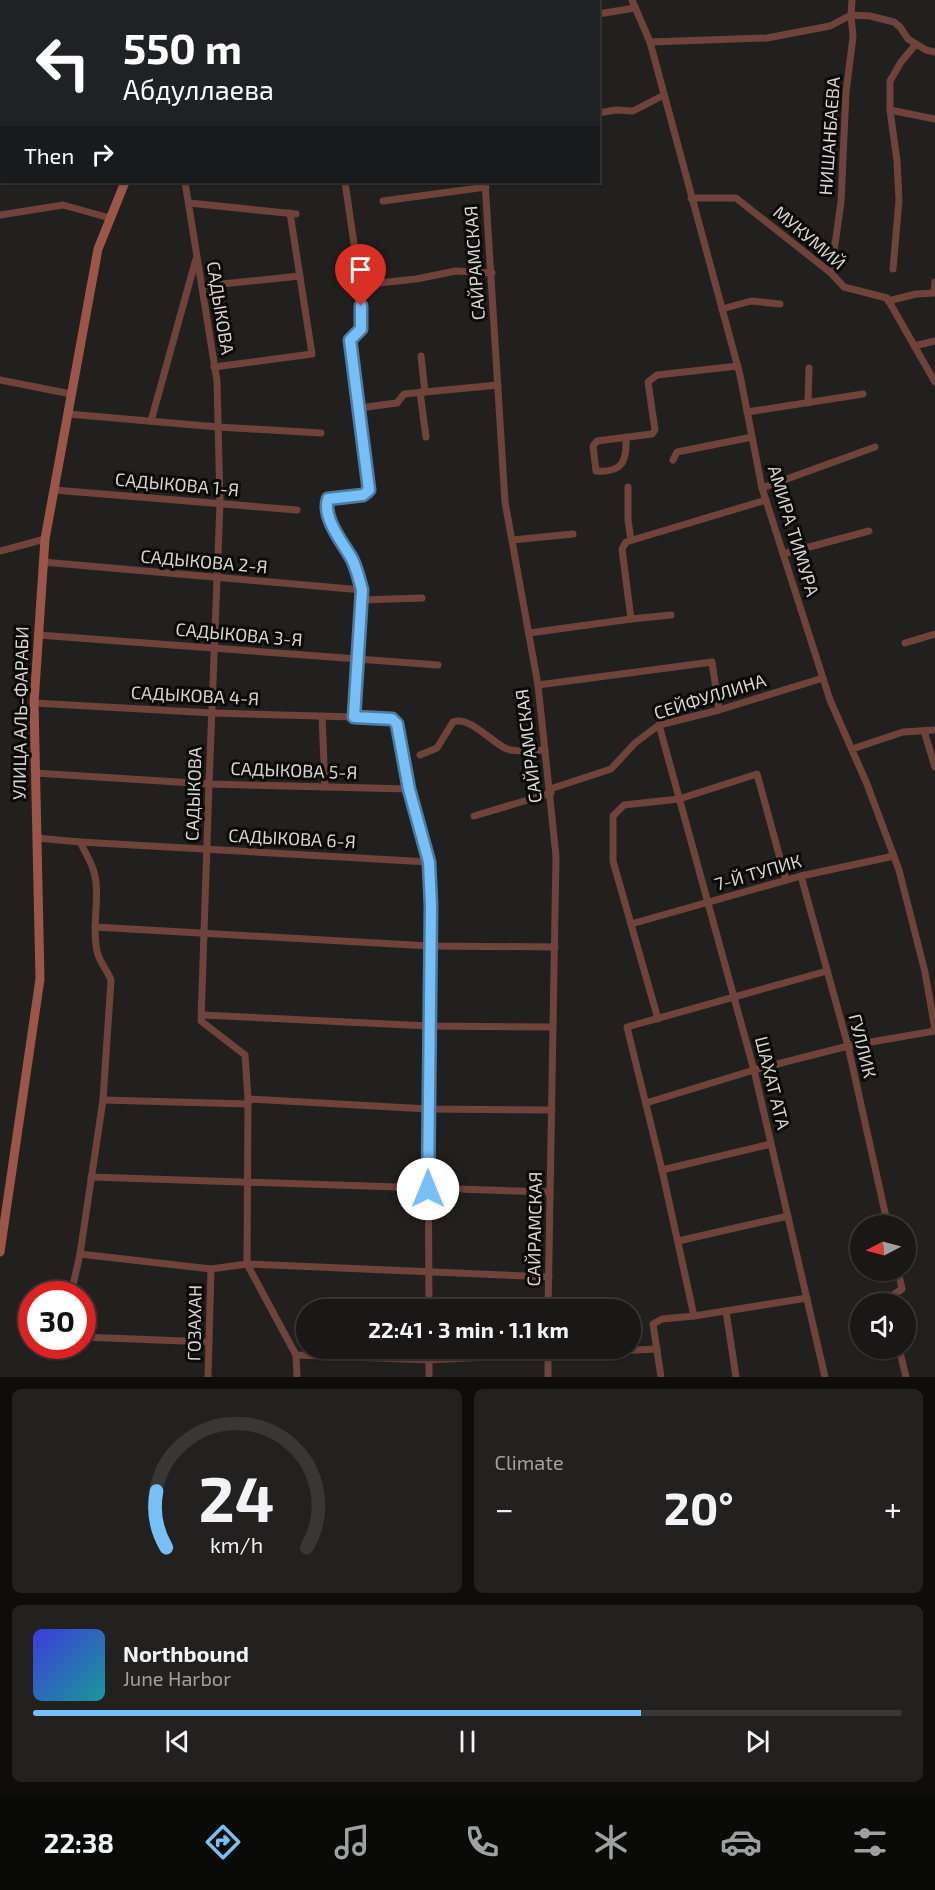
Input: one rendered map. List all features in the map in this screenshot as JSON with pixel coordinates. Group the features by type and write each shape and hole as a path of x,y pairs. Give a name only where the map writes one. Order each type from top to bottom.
{"main road":[{"name":"УЛИЦА АЛЬ-ФАРАБИ","path":"0,1252 40,979 34,702 45,539 98,249 125,183"}],"street":[{"name":"НИШАНБАЕВА","path":"831,273 842,202 846,92 853,37 852,0"},
{"path":"600,13 633,4"},
{"name":"АМИРА ТИМУРА","path":"633,4 650,42 738,366 762,488 823,678 867,784 899,870 925,972 935,1030"},
{"path":"650,42 767,38 830,26 851,15 870,16 894,22 908,39 926,50 935,52"},
{"path":"893,269 899,200 897,161 890,110 890,81 916,44"},
{"path":"600,113 616,110 633,111 664,95"},
{"path":"890,110 935,119"},
{"name":"САДЫКОВА","path":"185,183 214,367 220,503 202,1015"},
{"path":"345,183 360,285 361,326 350,340 369,490 363,495 328,499 327,503 332,525 358,572 362,590 354,717"},
{"path":"383,201 485,184"},
{"name":"САЙРАМСКАЯ","path":"485,184 506,502 538,685 556,856 548,1299"},
{"name":"МУКУМИЙ","path":"691,198 736,198 831,273 844,287 887,298 888,301"},
{"path":"189,203 293,213 312,354 214,367"},
{"path":"0,215 63,205 110,218"},
{"path":"151,421 197,255"},
{"path":"360,285 416,279 456,271 492,273"},
{"path":"202,286 300,276"},
{"path":"935,282 934,293 916,294 888,301 935,382"},
{"path":"722,309 751,302 780,304"},
{"path":"914,346 935,341"},
{"path":"421,356 426,437"},
{"path":"627,437 627,454 619,468 596,471 594,443 627,437 652,434 655,430 648,382 652,378 657,375 738,366"},
{"path":"808,368 808,403"},
{"path":"0,380 71,394"},
{"path":"359,408 397,403 404,394 498,385"},
{"path":"747,412 863,394"},
{"path":"68,414 321,433"},
{"path":"673,460 677,452 752,437"},
{"path":"762,488 875,447"},
{"path":"628,487 628,520 631,540"},
{"name":"САДЫКОВА 1-Я","path":"54,490 297,510"},
{"path":"631,619 622,549 627,542 766,500"},
{"path":"783,554 869,531"},
{"path":"512,540 573,534"},
{"path":"0,551 45,539"},
{"name":"САДЫКОВА 2-Я","path":"43,562 362,590"},
{"path":"362,600 422,598"},
{"path":"529,633 671,615"},
{"path":"905,643 935,634"},
{"name":"САДЫКОВА 3-Я","path":"38,635 438,665"},
{"path":"538,685 712,662 719,710"},
{"name":"СЕЙФУЛЛИНА","path":"474,816 611,769 635,742 659,724 719,710 823,678"},
{"name":"САДЫКОВА 4-Я","path":"34,702 213,713 392,719 397,724 409,789"},
{"path":"322,716 325,787"},
{"path":"420,755 437,748 453,722 457,720 467,722 506,749 545,750"},
{"name":"ШАХАТ АТА","path":"659,724 754,1070 825,1377"},
{"path":"852,749 903,732 935,730"},
{"path":"924,731 935,767"},
{"name":"САДЫКОВА 5-Я","path":"35,773 209,784 409,789"},
{"path":"658,1019 613,861 613,816 624,805 680,799 757,774 786,880"},
{"path":"409,789 429,862 429,1299"},
{"name":"САДЫКОВА 6-Я","path":"37,838 80,843 429,862"},
{"path":"74,1281 103,1100 111,980 101,964 97,951 94,872 90,859 80,843"},
{"name":"7-Й ТУПИК","path":"631,924 801,876 894,856"},
{"name":"ГУЛЛИК","path":"801,876 848,1046 886,1215"},
{"path":"95,927 430,946 555,948"},
{"path":"694,1317 662,1170 627,1027 827,971"},
{"path":"296,1355 247,1264 248,1102 245,1056 201,1021 202,1015 429,1026 553,1027"},
{"path":"646,1103 754,1070 848,1046 935,1030"},
{"path":"103,1100 552,1110"},
{"path":"662,1170 771,1144"},
{"path":"91,1177 550,1192"},
{"path":"678,1242 788,1216"},
{"path":"80,1254 211,1269 247,1264 549,1277"},
{"name":"ГОЗАХАН","path":"208,1377 211,1269"},
{"path":"896,1293 902,1288 900,1281"},
{"path":"661,1377 653,1324 662,1319 694,1317 807,1298"},
{"path":"726,1311 736,1377"},
{"path":"96,1338 209,1342"},
{"path":"641,1349 657,1349"},
{"path":"296,1359 297,1377"},
{"path":"402,1359 444,1359"},
{"path":"548,1359 548,1377"},
{"path":"902,1359 906,1377"},
{"path":"429,1360 429,1377"}],"route":[{"path":"361,306 361,329 350,337 350,340 369,490 363,495 328,499 327,503 332,525 358,572 362,590 354,717 392,719 397,724 409,789 429,862 431,906 428,1189"}]}
